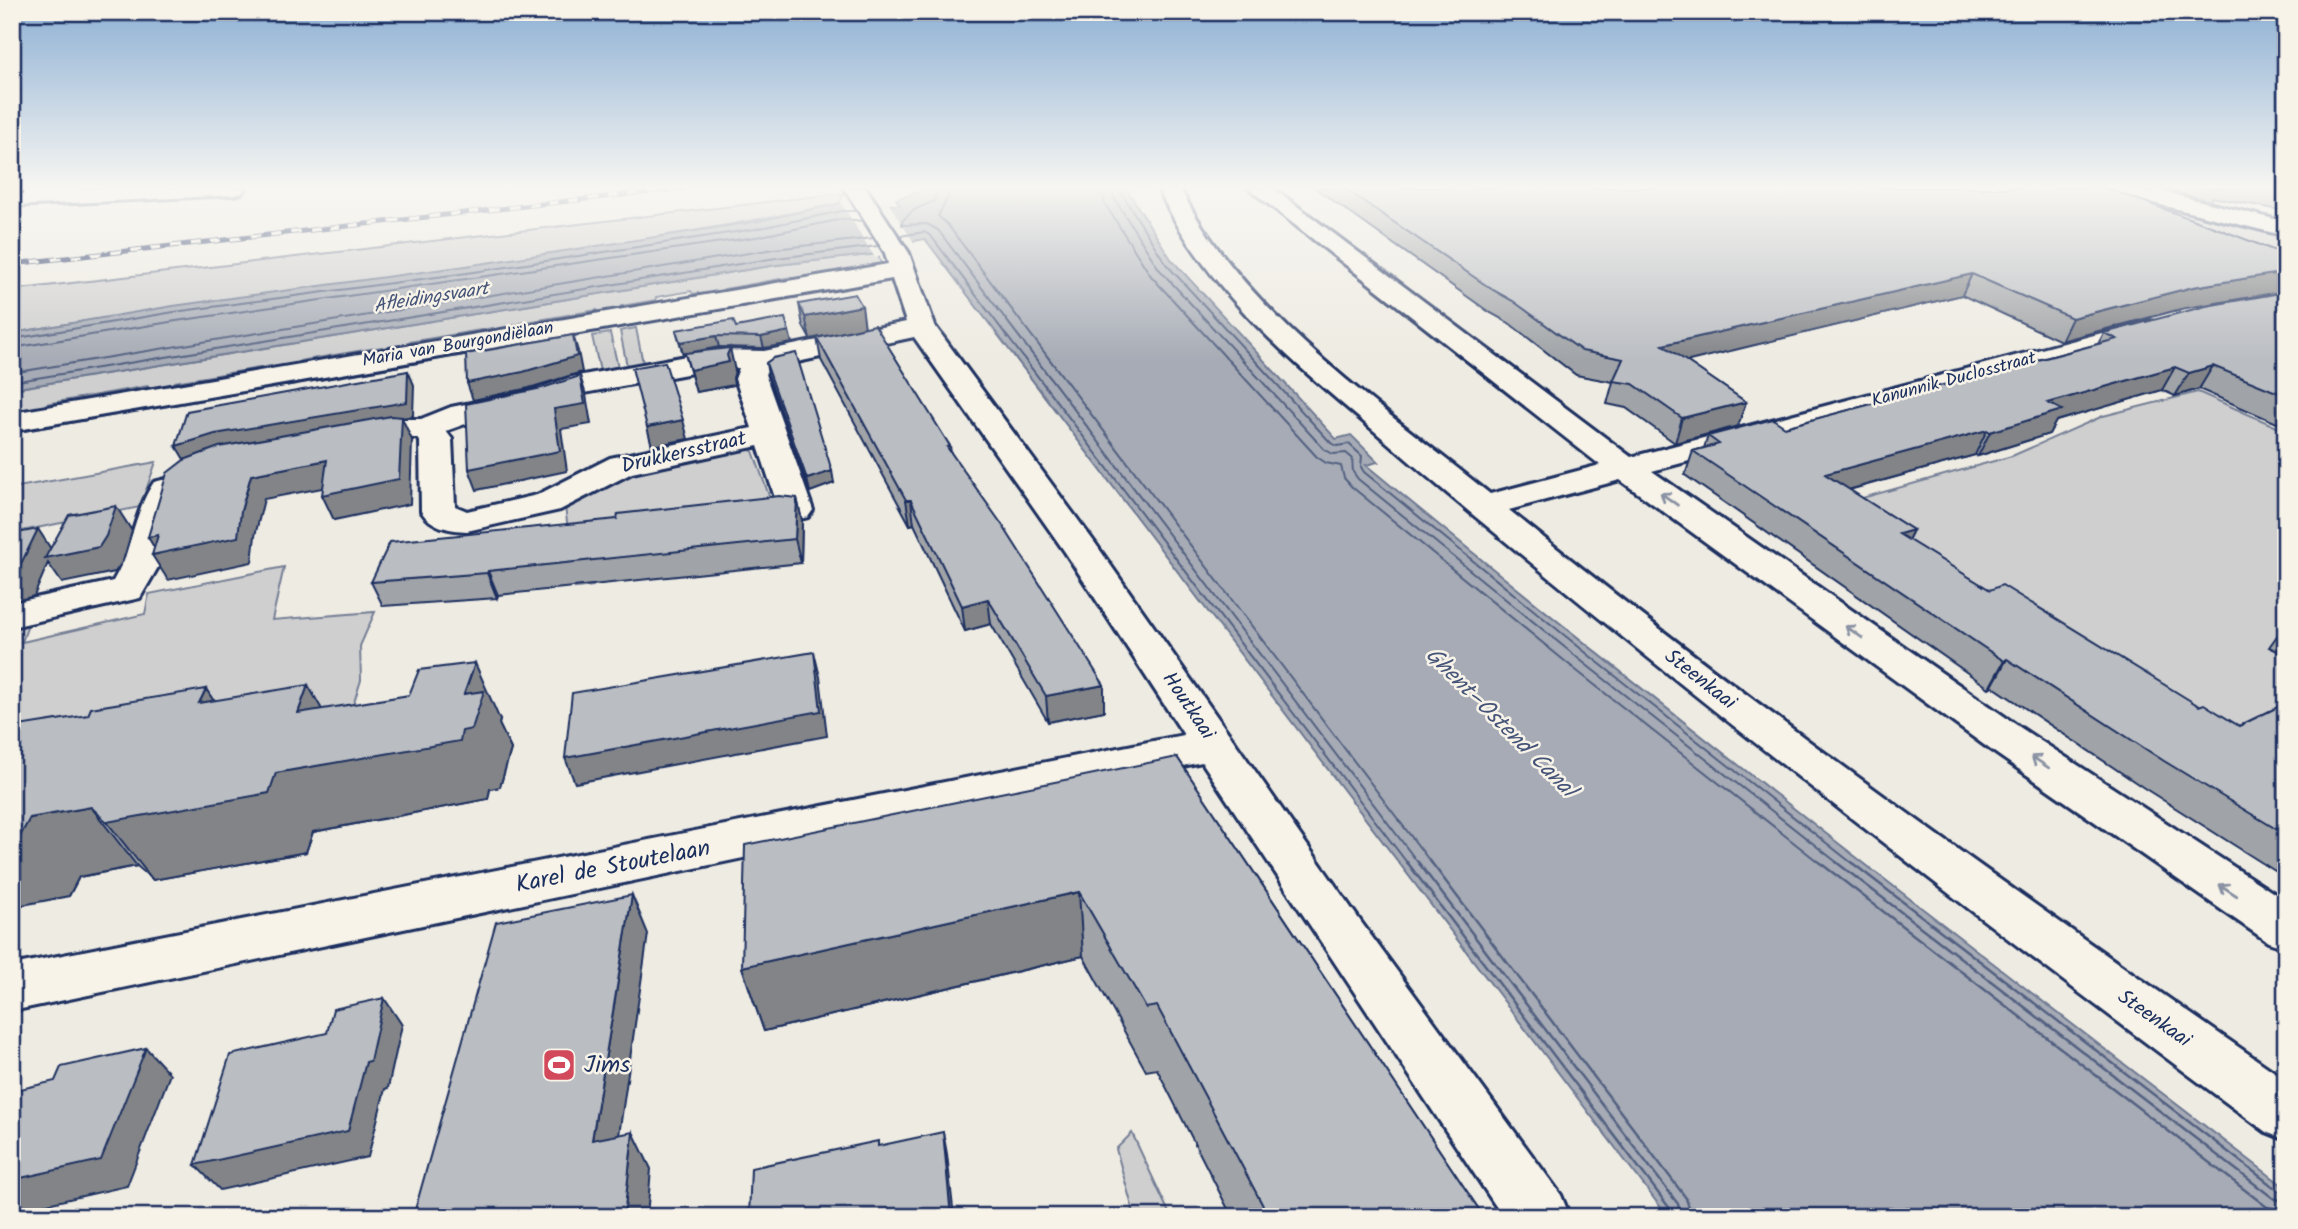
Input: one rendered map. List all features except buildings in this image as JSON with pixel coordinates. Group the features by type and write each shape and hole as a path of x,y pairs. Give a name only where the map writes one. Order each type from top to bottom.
{"street":[{"name":"Houtkaai","path":"891,245 901,261 921,327 1082,551 1343,937 1539,1217"},
{"name":"Steenkaai","path":"1201,245 1244,295 1361,404 1610,610 1828,779 2106,985 2286,1113"},
{"path":"1334,245 1624,467 2006,739 2286,927"},
{"name":"Maria van Bourgondiëlaan","path":"12,422 901,261"},
{"name":"Kanunnik Duclosstraat","path":"1483,506 2179,321"},
{"path":"332,441 401,428 425,429 462,414 537,399 572,386 719,359 764,360 921,327"},
{"path":"764,360 751,372 750,379 796,510"},
{"name":"Drukkersstraat","path":"425,429 436,439 438,511 454,520 467,521 548,503 622,465 770,434"},
{"path":"12,615 127,590 144,562 162,495 171,483 191,471"},
{"name":"Karel de Stoutelaan","path":"12,988 1113,767 1214,744"}],"shaded area":[{"path":"395,245 608,245 12,333 12,290"},
{"path":"2238,245 2286,245 2286,267"},
{"path":"878,254 881,264 870,266 871,269 794,282 791,277 724,289 726,293 700,298 698,293 693,294 691,291 621,306 622,311 597,315 597,310 520,323 520,328 494,333 493,328 408,342 408,347 383,352 382,347 300,361 298,366 271,371 271,366 175,382 173,387 147,392 148,386 46,404 43,410 19,414 21,408 12,410 12,389 777,265"},
{"path":"607,325 608,330 12,433 12,429"},
{"path":"636,328 643,363 627,366 620,331"},
{"path":"610,333 618,367 600,371 592,336"},
{"path":"2198,392 2286,431 2286,731 2233,757 1837,505 2012,456 2103,416"},
{"path":"746,449 753,451 777,518 607,535 593,586 575,588 582,559 568,529 565,507 624,474"},
{"path":"156,462 140,507 12,533 12,488"},
{"path":"284,567 272,620 375,612 360,646 361,680 341,743 12,780 12,623 30,619 22,642 145,614 149,594"},
{"path":"1132,1133 1171,1217 1135,1217 1116,1149"}],"water":[{"name":"Afleidingsvaart","path":"601,245 895,245 878,254 777,265 12,389 12,333 173,306"},
{"name":"Ghent–Ostend Canal","path":"930,245 1162,245 1171,259 1336,439 1351,435 1378,462 1366,465 1708,741 2286,1188 2286,1217 1668,1217"}],"pier":[{"path":"867,245 911,245 875,258"}],"railway":[{"path":"12,264 177,245"}],"place":[{"name":"Jims","path":"559,1065"}]}
